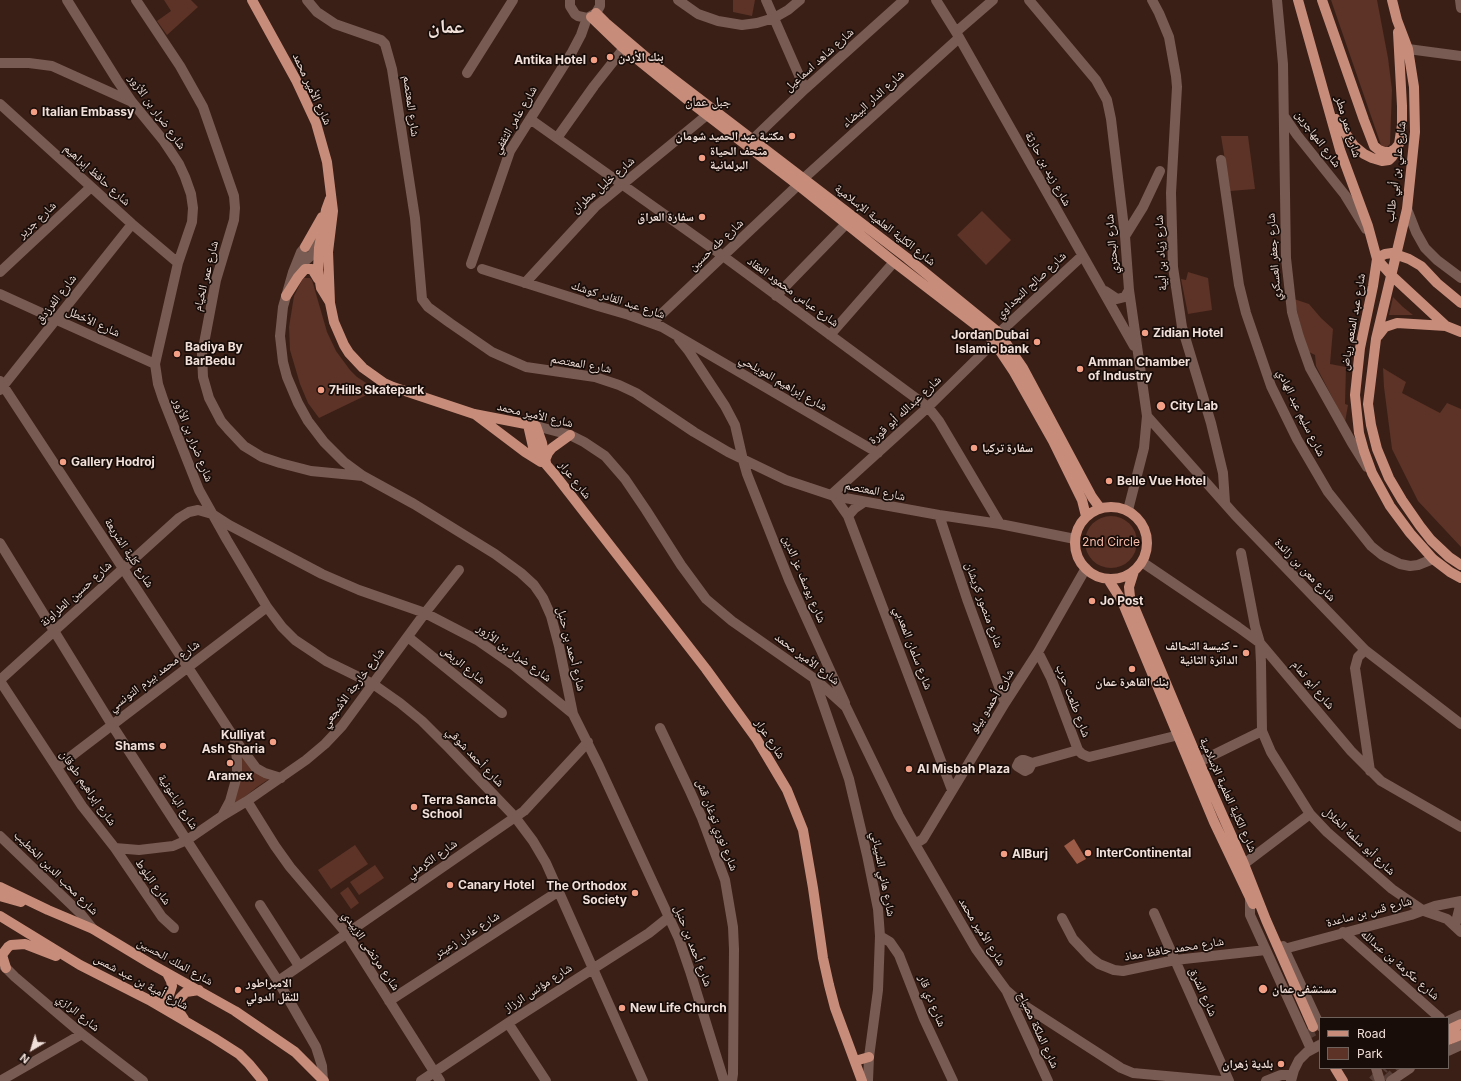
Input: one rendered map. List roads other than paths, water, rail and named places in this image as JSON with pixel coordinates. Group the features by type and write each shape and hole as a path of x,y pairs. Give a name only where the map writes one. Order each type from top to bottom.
{"main road":[{"name":"شارع الأمير محمد","path":"252,0 294,76 316,123 327,162 332,195 333,216 330,238 322,247 334,322 344,345 355,361 369,373 393,387 474,414 532,426"},
{"name":"شارع عمر مطر","path":"1298,0 1340,150 1370,234 1381,257"},
{"name":"شارع عمر مطر","path":"1322,0 1374,146 1384,152 1390,152 1399,144"},
{"path":"1326,104 1348,140 1364,154 1382,161 1389,160 1392,157 1399,144 1402,125 1403,50 1392,0"},
{"name":"شارع الكلية العلمية الإسلامية","path":"591,16 624,48 707,115 907,258 999,333 1022,368 1092,497 1100,508"},
{"name":"شارع الكلية العلمية الإسلامية","path":"591,16 606,23 659,68 752,140 801,182 846,224 985,332 994,342 1014,372 1053,441 1082,500 1086,516"},
{"name":"شارع علي بن أبي طالب","path":"1396,254 1407,209 1416,120 1414,87 1403,50"},
{"name":"شارع الأمير محمد","path":"330,304 322,288 318,270 326,210 332,195"},
{"path":"305,247 326,210"},
{"path":"1396,254 1376,340 1368,404 1371,425 1377,450 1389,478 1420,526 1435,544 1449,557 1461,565"},
{"path":"1446,326 1391,276 1381,257 1396,254 1415,262 1461,303"},
{"name":"شارع عبد المنعم رياض","path":"1381,257 1373,286 1360,348 1355,395 1359,433 1372,473 1390,506 1410,533 1433,559 1450,572 1461,578"},
{"path":"286,296 298,277 305,269 308,268 312,269 316,274 322,288"},
{"path":"1376,340 1381,331 1390,324 1404,323 1446,326 1461,332"},
{"path":"474,414 525,452 546,463 552,448 570,435"},
{"name":"شارع عرار","path":"532,426 533,447 706,669 756,738 787,790 803,830 823,958 829,985 835,1008 862,1081"},
{"path":"1109,506 1128,510 1141,522 1145,530 1147,547 1142,562 1134,571 1122,577 1108,579 1092,574 1078,557 1075,549 1075,540 1078,527 1086,516 1100,508 1109,506"},
{"name":"شارع الكلية العلمية الإسلامية","path":"1134,571 1129,587 1130,597 1199,762 1244,864 1254,897 1259,922 1313,1027"},
{"name":"شارع الكلية العلمية الإسلامية","path":"1108,579 1122,601 1214,822 1254,897"},
{"name":"شارع الملك الحسين","path":"0,887 48,910 93,929 235,1011 265,1030 295,1052 323,1081"},
{"path":"0,896 48,910"},
{"name":"شارع أمية بن عبد شمس","path":"0,916 80,965 184,1019 239,1054 250,1064 263,1081"},
{"path":"3,965 2,955 8,947 17,944 25,944 80,965"},
{"path":"149,1000 157,1002 169,995 172,986 167,973"},
{"path":"184,1019 178,1007 180,998 186,992 199,990"},
{"path":"1449,1030 1461,1024"},
{"path":"1449,1040 1461,1035"},
{"path":"855,1061 869,1057"},
{"path":"1330,1069 1337,1081"},
{"path":"1336,1069 1343,1081"}],"street":[{"name":"شارع ضرار بن الأزور","path":"67,0 132,102 163,140 179,164 191,194 193,208 192,222 178,263 155,364 158,384 163,400 199,490 212,514 237,530 334,579 359,590 425,613 477,640 513,665 573,714"},
{"name":"شارع عمر الخيام","path":"136,0 180,66 203,107 234,196 234,220 216,280 202,354 203,377 208,398 221,421 228,429 244,446 262,457 311,471 363,476"},
{"name":"شارع المعتصم","path":"307,0 317,12 335,24 381,40 385,44 392,69 415,218 420,290 422,298 428,307 492,352 513,362 526,367 595,377 619,385 636,393 704,439 743,460 786,480 833,496 938,516 1000,524 1075,540"},
{"path":"467,73 513,0"},
{"path":"570,0 570,6 575,14 578,16 591,16"},
{"name":"شارع عامر الثقفي","path":"471,264 508,155 572,52 591,16 600,6 600,0"},
{"path":"678,0 698,14 718,21 742,25 757,23 774,18 788,10 800,0"},
{"path":"766,0 805,89"},
{"name":"شارع شاهد اسماعيل","path":"752,140 805,89 904,0"},
{"name":"شارع زيد بن حارثة","path":"936,0 958,35 1137,351"},
{"name":"شارع الدار البيضاء","path":"801,182 958,35 993,0"},
{"name":"شارع البحتري","path":"1029,0 1096,80 1107,100 1111,119 1125,236 1129,290 1147,416 1144,448 1128,510"},
{"name":"شارع زياد بن أبية","path":"1152,0 1160,13 1169,37 1177,87 1171,193 1173,267 1182,327 1211,424 1223,473 1225,502"},
{"name":"شارع المهاجرين","path":"1277,0 1283,64 1283,114 1297,135 1345,195 1370,234"},
{"path":"1460,0 1461,8"},
{"path":"557,138 594,86 624,48"},
{"path":"1403,50 1461,56"},
{"path":"0,63 29,63 52,66 132,102"},
{"name":"شارع حافظ إبراهيم","path":"0,104 132,224 178,263"},
{"name":"شارع جعفر العسكري","path":"1283,114 1286,258 1292,312 1299,338 1310,368 1352,443 1372,473"},
{"name":"شارع خليل مطران","path":"524,283 595,207 707,115"},
{"name":"شارع عباس محمود العقاد","path":"530,119 723,256 928,407 939,422 1000,524"},
{"name":"شارع سليم عبد الهادي","path":"1220,160 1239,285 1246,313 1270,386 1297,439 1328,492 1371,546 1382,555 1400,564 1410,566 1418,565 1433,559"},
{"path":"1125,236 1143,207 1160,171"},
{"name":"شارع طه حسين","path":"652,323 801,182"},
{"name":"شارع جرير","path":"0,272 91,187"},
{"path":"1407,209 1416,232 1425,248 1461,278"},
{"name":"شارع الفرزدق","path":"1,386 57,320 132,224"},
{"path":"776,296 846,224"},
{"path":"305,247 309,245 322,247"},
{"name":"شارع أحمد بن حنبل","path":"305,247 301,252 293,272 286,296 281,322 281,349 283,362 292,390 308,421 324,442 344,462 363,476 414,504 495,554 521,573 534,585 551,616 559,646 573,714 588,742 669,917 690,971 724,1081"},
{"path":"293,272 322,247"},
{"name":"شارع صالح النجداوي","path":"999,333 1082,256"},
{"path":"830,335 894,262"},
{"name":"شارع عبد القادر كوشك","path":"482,269 652,323 676,335 688,350 725,406 735,425 743,460"},
{"path":"1102,288 1110,296 1117,299 1122,299 1125,297 1129,290"},
{"name":"شارع الأخطل","path":"0,294 155,364"},
{"name":"شارع إبراهيم المويلحي","path":"676,335 878,453"},
{"name":"شارع عبدالله أبو قورة","path":"833,496 928,407 994,342"},
{"name":"شارع كلية الشريعة","path":"1,386 124,568 235,739 256,768 268,775 281,778"},
{"name":"شارع معن بن زائدة","path":"1147,416 1225,502 1240,521 1365,650 1461,724"},
{"name":"شارع الأمير محمد","path":"532,426 570,435 596,449 612,463 646,510 684,570 706,599 732,621 815,679 846,707 899,816 976,949 1006,990 1022,1004 1111,1063 1135,1077 1221,1081"},
{"name":"شارع يوسف عز الدين","path":"743,460 799,604 846,707"},
{"name":"شارع سلمان المعدبي","path":"833,496 848,516 952,790"},
{"path":"848,516 855,508 864,502"},
{"name":"شارع حسين الطراونة","path":"0,680 184,514 198,510 212,514"},
{"name":"شارع أحمد شوقي","path":"212,514 267,607 282,627 295,640 326,661 373,684 422,721 515,817 540,851 643,1081"},
{"name":"شارع منصور كريشان","path":"938,516 1005,703"},
{"path":"227,540 230,531 237,530"},
{"name":"شارع الباعونية","path":"0,543 112,725 278,981 316,1047 322,1066 323,1081"},
{"path":"1241,553 1255,626 1260,643"},
{"name":"شارع أبو تمام","path":"1142,562 1260,643 1351,751 1370,771 1391,787 1461,827"},
{"name":"شارع أحمدو بيلو","path":"915,844 923,839 1005,703 1038,652 1086,568"},
{"name":"شارع خارجة الأشجعي","path":"187,840 281,778 306,760 332,737 342,726 425,613 459,570"},
{"name":"شارع محمد بيرم التونسي","path":"57,767 267,607"},
{"name":"شارع الربض","path":"408,637 502,713"},
{"name":"شارع أبو سلمة الخلال","path":"1260,643 1262,663 1262,731 1277,763 1310,814 1327,832 1392,889 1424,911 1447,919 1458,929"},
{"path":"1365,650 1358,657 1355,668 1370,771"},
{"name":"شارع طلعت حرب","path":"1038,652 1051,678 1078,750 1082,754 1089,757 1179,735"},
{"name":"شارع هاني الشيباني","path":"815,679 849,779 878,909 880,936 876,1012 869,1057 868,1081"},
{"name":"شارع إبراهيم طوقان","path":"0,680 82,806 115,848"},
{"name":"شارع نوري توغان قش","path":"660,728 700,812 724,880 733,927 734,949 732,1081"},
{"path":"1199,762 1262,731"},
{"name":"شارع كلية الشريعة","path":"222,816 232,796 237,776 235,739"},
{"name":"شارع الكرملي","path":"278,981 515,817 533,802 588,742"},
{"path":"1032,763 1078,750"},
{"name":"شارع مرتضى الزبيدي","path":"247,801 290,867 347,934 437,1077"},
{"path":"1244,864 1310,814"},
{"name":"شارع محب الدين الخطيب","path":"0,836 65,898 93,929"},
{"path":"115,848 126,850 158,848 173,846 187,840"},
{"name":"شارع البلوط","path":"115,848 162,917 174,928"},
{"name":"شارع عادل زعيتر","path":"390,1001 558,891"},
{"path":"1254,897 1267,912 1284,949 1313,1027"},
{"path":"1254,897 1250,914 1266,950 1316,1047 1299,1060 1292,1078 1281,1075 1266,1081"},
{"path":"1458,929 1461,902"},
{"name":"شارع قس بن ساعدة","path":"1284,949 1424,911 1447,903 1461,902"},
{"path":"260,905 299,966"},
{"name":"شارع الشرق","path":"1154,913 1229,1081"},
{"name":"شارع مؤنس الرزاز","path":"421,1081 437,1077 508,1023 649,934 669,917"},
{"name":"شارع محمد حافظ معاذ","path":"1062,918 1073,938 1090,957 1099,964 1114,970 1123,971 1175,960 1266,950"},
{"name":"شارع عكرمة بن عبدالله","path":"1343,932 1439,1017"},
{"name":"شارع ذي قار","path":"880,936 890,942 899,955 924,1019 953,1081"},
{"name":"شارع الرازي","path":"3,965 82,1034 143,1081"},
{"name":"شارع الملكة مصباح","path":"1006,990 1048,1081"},
{"path":"1449,1021 1461,1015"},
{"path":"508,1023 546,1081"},
{"path":"0,1081 82,1034"},
{"path":"1449,1051 1461,1045"},
{"path":"1376,1069 1380,1081"},
{"path":"1391,1081 1409,1069"},
{"path":"1403,1081 1409,1069"}],"tunnel":[{"path":"1307,1029 1319,1050"},
{"path":"1373,1081 1383,1069"},
{"path":"1386,1081 1398,1069"}],"place":[{"name":"بنك الأردن","path":"610,57"},
{"name":"Antika Hotel","path":"594,60"},
{"name":"Italian Embassy","path":"34,112"},
{"name":"مكتبة عبد الحميد شومان","path":"792,136"},
{"name":"متحف الحياة البرلمانية","path":"702,158"},
{"name":"سفارة العراق","path":"702,217"},
{"name":"Zidian Hotel","path":"1145,333"},
{"name":"Jordan Dubai Islamic bank","path":"1037,342"},
{"name":"Badiya By BarBedu","path":"177,354"},
{"name":"Amman Chamber of Industry","path":"1080,369"},
{"name":"7Hills Skatepark","path":"321,390"},
{"name":"City Lab","path":"1161,406"},
{"name":"سفارة تركيا","path":"974,448"},
{"name":"Gallery Hodroj","path":"63,462"},
{"name":"Belle Vue Hotel","path":"1109,481"},
{"name":"Jo Post","path":"1092,601"},
{"name":"كنيسة التحالف - الدائرة الثانية","path":"1246,653"},
{"name":"بنك القاهرة عمان","path":"1132,669"},
{"name":"Kulliyat Ash Sharia","path":"273,742"},
{"name":"Shams","path":"163,746"},
{"name":"Aramex","path":"230,763"},
{"name":"Al Misbah Plaza","path":"909,769"},
{"name":"Terra Sancta School","path":"414,807"},
{"name":"InterContinental","path":"1088,853"},
{"name":"AlBurj","path":"1004,854"},
{"name":"Canary Hotel","path":"450,885"},
{"name":"The Orthodox Society","path":"635,893"},
{"name":"مستشفى عمان","path":"1263,989"},
{"name":"الامبراطور للنقل الدولي","path":"238,990"},
{"name":"New Life Church","path":"622,1008"},
{"name":"بلدية زهران","path":"1281,1064"}],"district":[{"name":"عمان","path":"446,27"},
{"name":"جبل عمان","path":"708,102"}],"park label":[{"name":"2nd Circle","path":"1111,542"}]}
